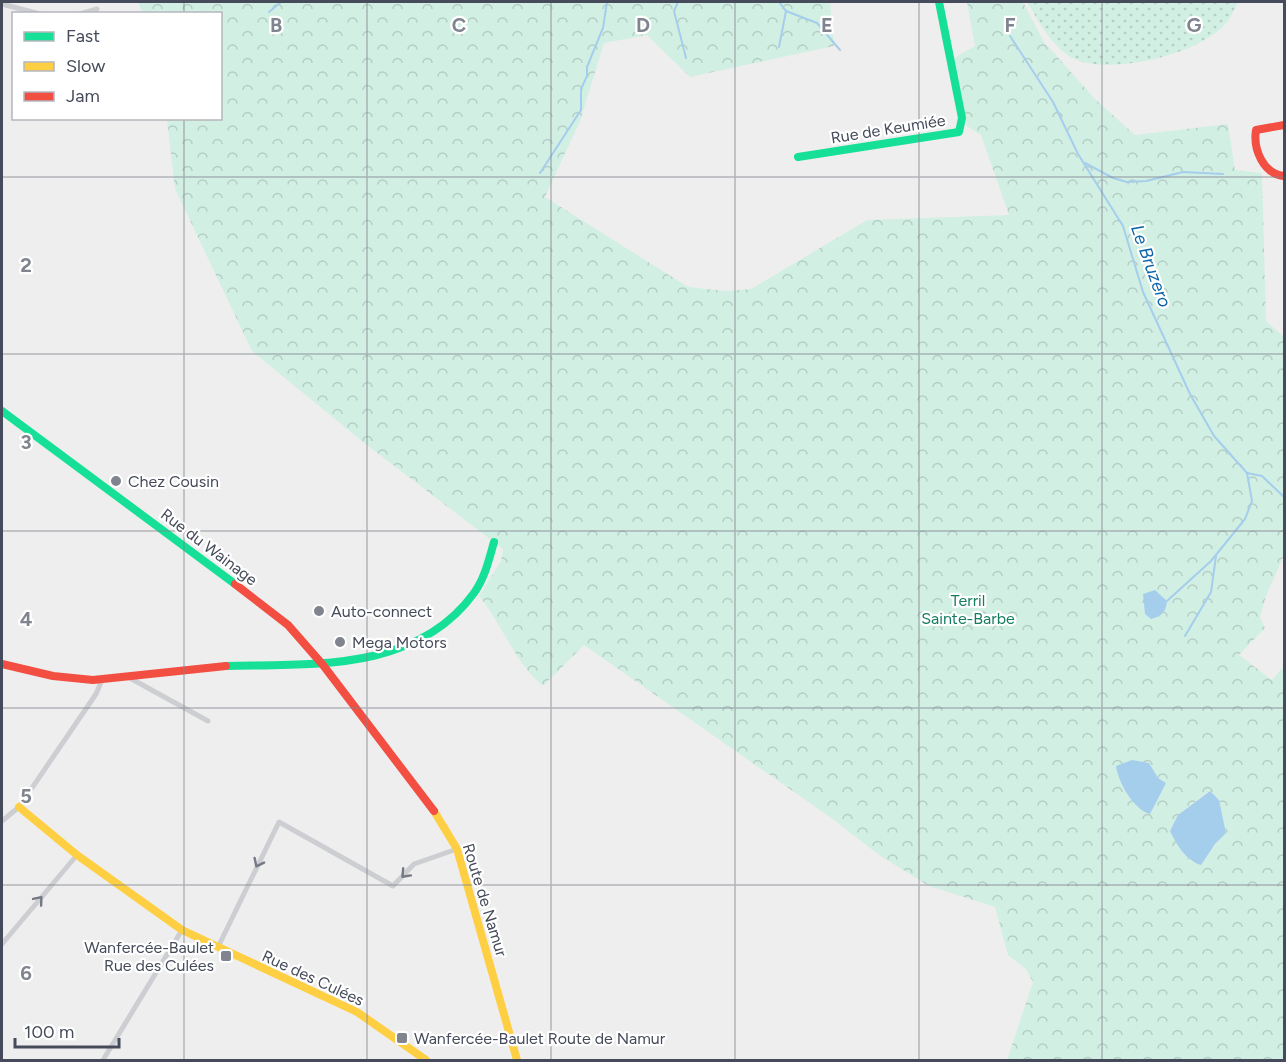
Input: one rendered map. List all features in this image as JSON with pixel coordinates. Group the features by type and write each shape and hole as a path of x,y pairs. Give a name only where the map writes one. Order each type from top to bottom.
{"street":[{"name":"Rue de Keumiée","path":"798,157 959,132 962,118 939,2"},
{"path":"2,4 32,12"},
{"path":"87,12 98,9"},
{"path":"1284,125 1262,127 1256,130 1255,134 1266,170 1276,176 1284,176"},
{"name":"Rue du Wainage","path":"2,411 199,556 288,625 323,665 375,732"},
{"path":"2,664 102,680 191,668 323,665 393,652 424,638 447,621 476,591 494,542"},
{"path":"129,677 208,722"},
{"path":"2,821 19,807 96,694 102,680"},
{"name":"Route de Namur","path":"375,732 444,825 457,849 517,1060"},
{"name":"Rue des Culées","path":"19,807 77,855 182,930 357,1012 426,1060"},
{"path":"218,947 279,822 393,886 414,864 457,849"},
{"path":"2,944 77,855"},
{"path":"103,1060 182,930"}],"green space":[{"name":"Terril Sainte-Barbe","path":"138,2 830,2 834,46 690,77 647,35 604,43 580,121 545,197 688,287 726,291 751,289 867,220 1009,215 981,135 967,126 954,58 975,46 967,2 1023,2 1044,42 1095,99 1135,135 1228,124 1235,170 1262,173 1266,321 1284,337 1284,555 1266,596 1260,617 1265,628 1239,655 1272,680 1284,666 1284,1060 1124,1060 1122,1058 1122,1060 1007,1060 1033,982 1026,969 1008,955 995,907 929,886 879,855 834,820 584,645 543,686 524,666 479,596 501,561 503,549 363,442 252,351 175,189 167,120 222,120 222,12 142,12","holes":["1149,764 1158,778 1166,783 1133,800 1117,772","1209,791 1219,800 1226,833 1208,853 1192,862 1182,852 1170,831 1178,815"]},
{"path":"1027,2 1238,2 1230,18 1219,30 1202,41 1182,51 1159,58 1113,65 1093,64 1069,56 1054,43"}],"water":[{"path":"1155,590 1167,601 1163,613 1151,619 1145,614 1143,594"},
{"path":"1132,760 1149,763 1158,778 1166,783 1150,814 1133,801 1123,787 1117,772 1116,766"},
{"path":"1210,791 1219,800 1226,833 1215,844 1201,865 1186,856 1170,831 1178,815"}],"waterway":[{"path":"269,12 281,2"},
{"path":"540,173 581,110 581,89 587,76 587,67 603,28 607,2"},
{"path":"678,2 674,11 686,58"},
{"path":"779,2 786,11 779,47"},
{"path":"786,11 817,23 840,50"},
{"name":"Le Bruzero","path":"1010,36 1053,102 1078,154 1123,226 1143,292 1190,394 1214,436 1247,473"},
{"path":"1085,163 1113,178 1127,182 1146,181 1183,172 1223,174"},
{"path":"1247,473 1262,476 1284,497"},
{"path":"1167,601 1211,561 1245,519 1252,501 1247,473"},
{"path":"1185,636 1211,592 1216,556"}],"traffic: fast":[{"path":"798,157 959,132 962,118 939,2"},
{"path":"2,411 235,584"},
{"path":"226,666 328,663 393,650 423,637 451,619 474,593 484,575 494,542"}],"traffic: slow":[{"path":"19,807 77,855 182,930 357,1012 426,1060"},
{"path":"434,811 457,849 517,1060"}],"traffic: jam":[{"path":"1284,125 1256,130 1255,137 1258,152 1265,166 1270,171 1284,176"},
{"path":"235,584 288,625 323,665 434,811"},
{"path":"2,664 53,676 93,680 226,666"}],"place":[{"name":"Chez Cousin","path":"116,481"},
{"name":"Auto-connect","path":"319,611"},
{"name":"Mega Motors","path":"340,642"},
{"name":"Wanfercée-Baulet Rue des Culées","path":"226,956"},
{"name":"Wanfercée-Baulet Route de Namur","path":"402,1038"}]}
